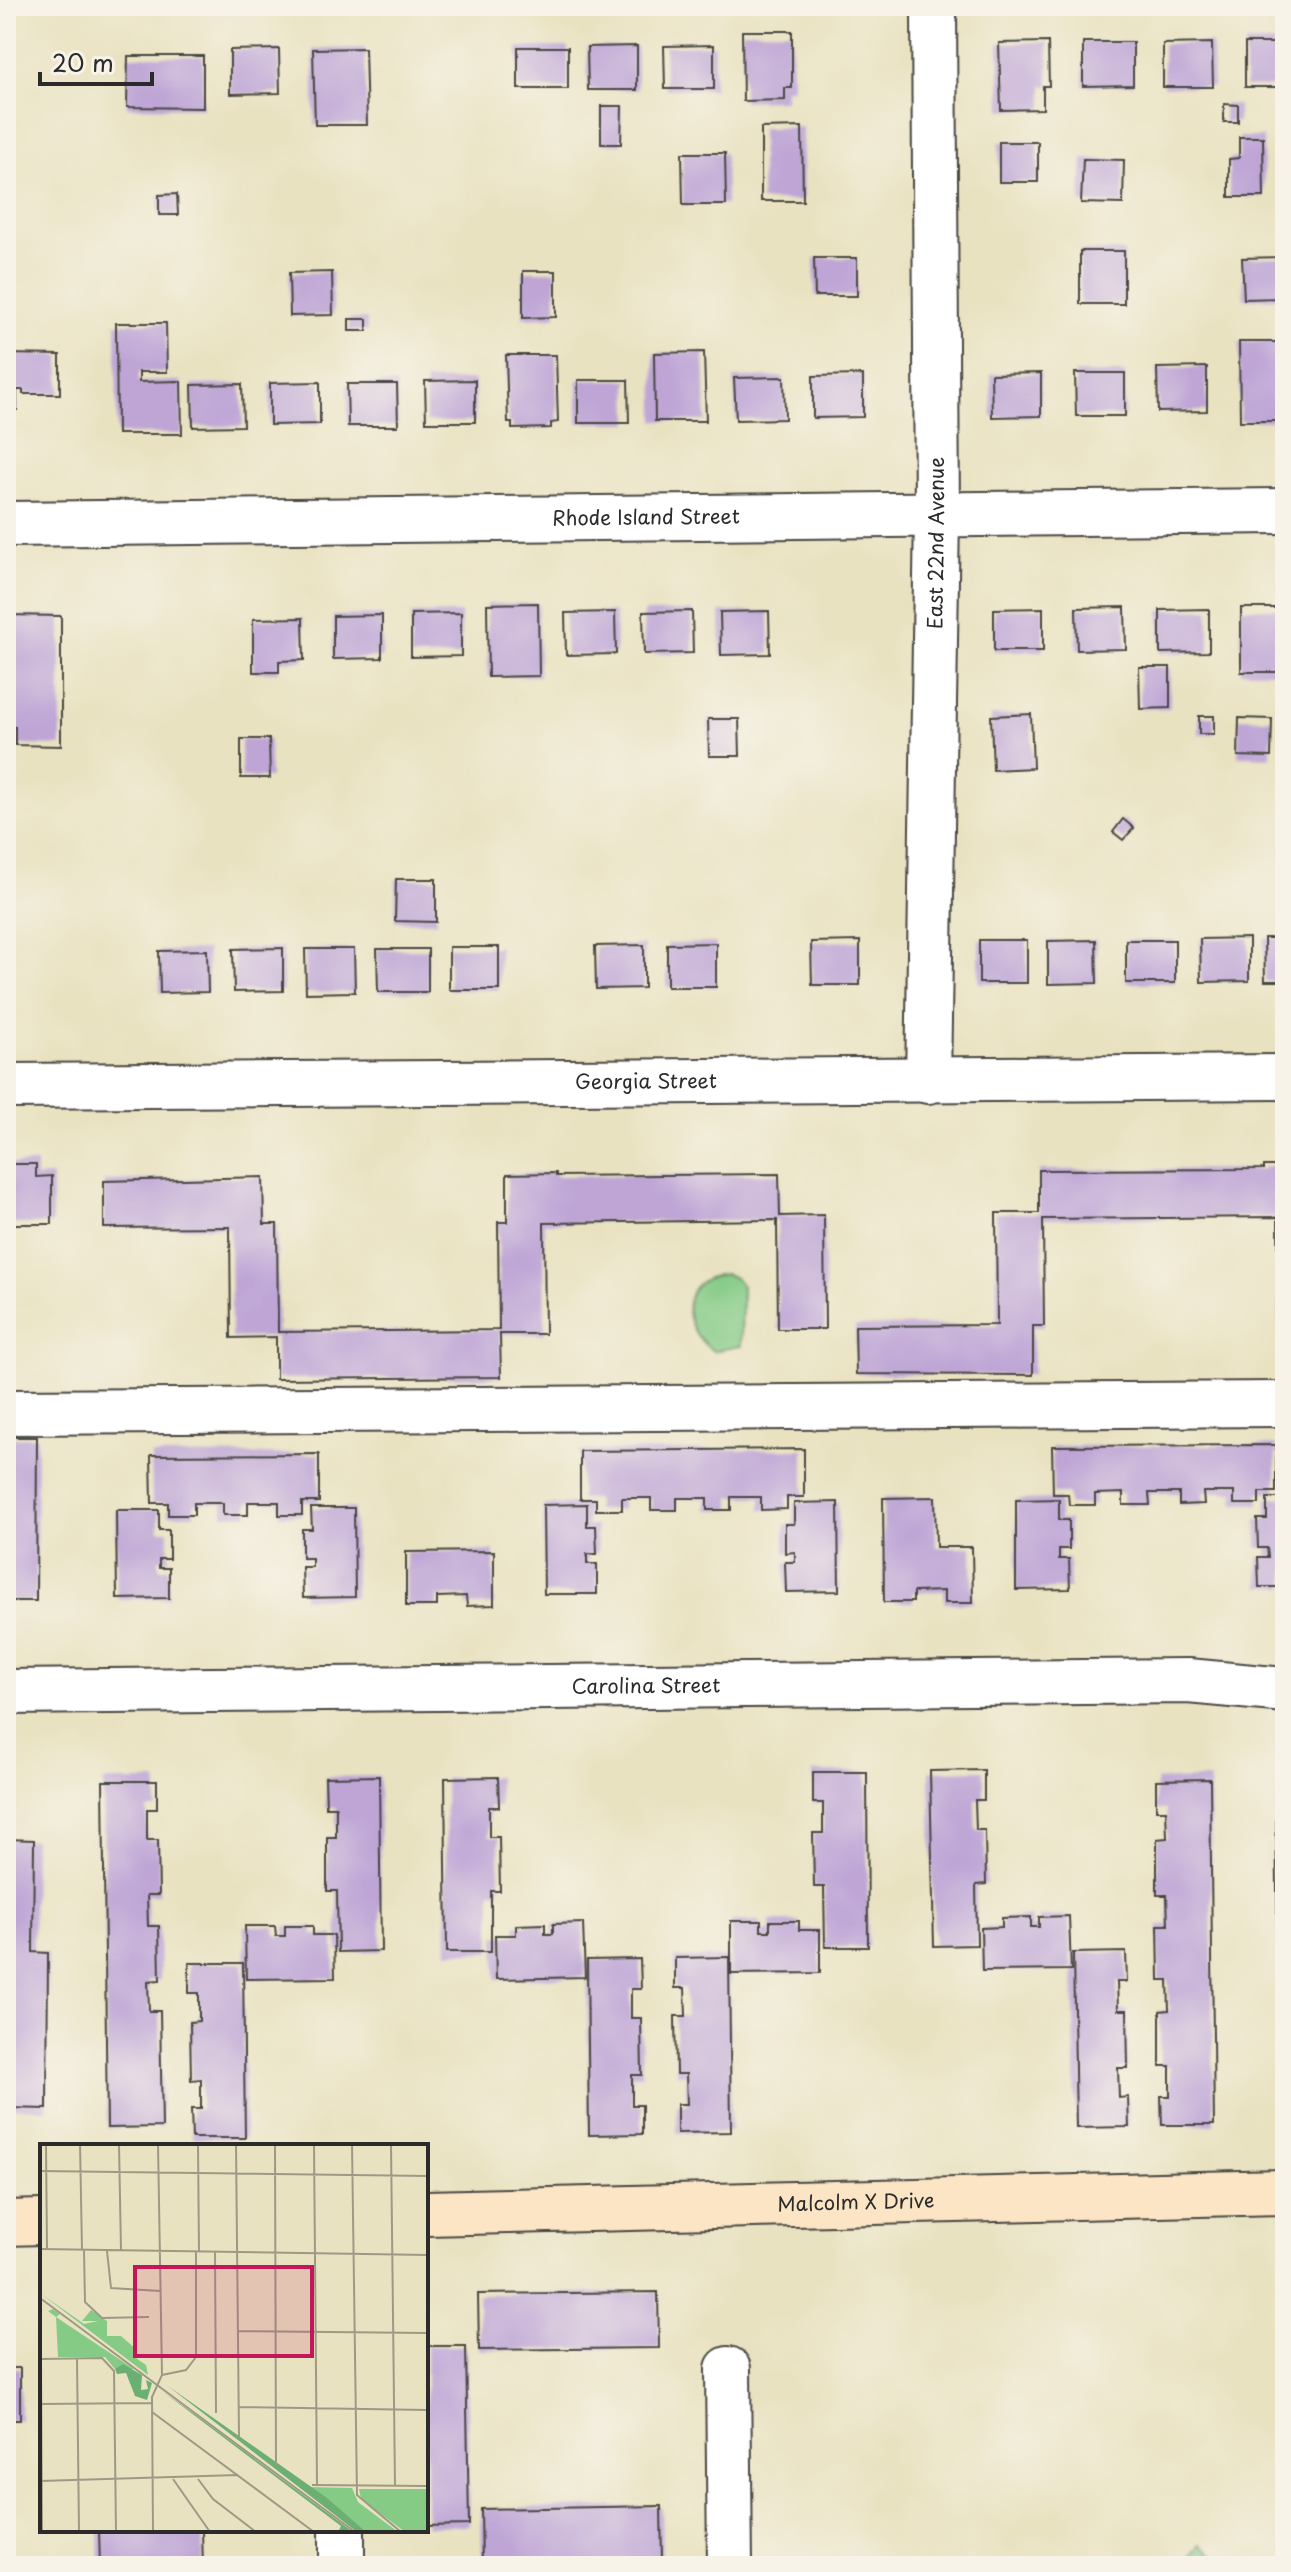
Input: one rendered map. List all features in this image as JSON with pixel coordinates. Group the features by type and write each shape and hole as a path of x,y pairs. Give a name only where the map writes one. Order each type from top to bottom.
{"street":[{"name":"East 22nd Avenue","path":"928,1081 937,515 934,6"},
{"name":"Rhode Island Street","path":"6,524 1285,511"},
{"name":"Georgia Street","path":"6,1086 1285,1077"},
{"path":"6,1412 1285,1404"},
{"name":"Carolina Street","path":"6,1692 1188,1681 1285,1690"},
{"name":"Malcolm X Drive","path":"428,2213 1285,2192"},
{"path":"6,2223 40,2222"},
{"path":"728,2369 730,2566"},
{"path":"342,2532 342,2566"}],"green space":[{"path":"725,1274 736,1278 742,1286 741,1346 713,1351 694,1330 688,1305 698,1285"},
{"path":"1201,2544 1233,2566 1185,2566"}],"building":[{"path":"742,31 792,31 792,88 785,88 785,100 743,101"},
{"path":"1048,42 1049,86 1043,86 1043,109 1001,110 999,43"},
{"path":"1083,42 1133,42 1133,85 1083,86"},
{"path":"1212,43 1213,87 1163,87 1163,44"},
{"path":"1245,43 1285,43 1285,87 1245,87"},
{"path":"714,45 714,89 665,89 664,46"},
{"path":"637,46 637,90 588,90 587,47"},
{"path":"518,47 568,47 568,89 518,89"},
{"path":"365,48 367,125 315,125 313,49"},
{"path":"279,49 280,93 230,94 230,50"},
{"path":"128,56 203,56 203,108 127,107"},
{"path":"1224,104 1238,105 1238,122 1224,122"},
{"path":"601,106 622,106 621,144 601,144"},
{"path":"802,127 803,201 761,201 761,128"},
{"path":"1239,137 1263,137 1264,197 1229,197 1229,159 1239,158"},
{"path":"999,142 1038,142 1038,182 999,182"},
{"path":"682,153 725,153 726,205 683,205"},
{"path":"1083,159 1124,160 1123,204 1081,203"},
{"path":"177,194 178,215 159,215 159,195"},
{"path":"1080,251 1124,251 1124,304 1080,304"},
{"path":"1284,257 1285,298 1244,299 1242,258"},
{"path":"814,258 857,258 857,296 815,296"},
{"path":"523,271 556,271 556,317 523,318"},
{"path":"332,272 333,315 290,316 289,273"},
{"path":"349,319 367,319 367,331 349,331"},
{"path":"116,323 166,323 167,372 139,372 139,382 181,381 182,434 117,434"},
{"path":"1239,342 1285,342 1285,421 1240,421"},
{"path":"704,352 706,421 655,421 654,353"},
{"path":"6,354 60,355 60,394 23,394 23,390 17,390 17,410 6,409"},
{"path":"506,355 556,355 558,422 551,423 551,428 512,429 512,423 508,423"},
{"path":"1207,367 1207,411 1158,412 1157,368"},
{"path":"1041,373 1041,416 992,417 991,374"},
{"path":"1075,373 1125,373 1125,416 1076,416"},
{"path":"863,375 863,417 813,418 813,376"},
{"path":"784,377 785,419 736,420 734,378"},
{"path":"475,380 475,422 426,422 425,381"},
{"path":"578,380 628,380 629,423 578,423"},
{"path":"320,382 320,424 270,425 270,383"},
{"path":"242,384 243,426 193,427 192,385"},
{"path":"347,384 397,384 398,426 348,426"},
{"path":"538,603 539,676 488,677 487,604"},
{"path":"1125,607 1126,649 1077,650 1076,608"},
{"path":"1043,608 1043,651 994,651 994,609"},
{"path":"1241,608 1285,608 1285,672 1241,672"},
{"path":"1209,609 1209,652 1160,653 1160,610"},
{"path":"692,611 693,653 644,654 643,612"},
{"path":"769,611 770,654 721,655 720,612"},
{"path":"615,612 616,654 566,655 565,613"},
{"path":"461,613 461,656 411,657 411,614"},
{"path":"6,615 61,616 61,746 15,745 15,727 6,726"},
{"path":"382,615 382,658 333,659 333,616"},
{"path":"303,618 304,660 279,661 279,672 253,672 253,619"},
{"path":"1139,667 1170,667 1170,708 1140,709"},
{"path":"1031,714 1033,768 993,770 991,716"},
{"path":"1199,716 1214,716 1214,734 1199,734"},
{"path":"1239,718 1272,719 1271,757 1238,756"},
{"path":"708,719 739,719 740,756 709,756"},
{"path":"241,739 269,739 270,778 241,778"},
{"path":"1123,819 1134,828 1123,840 1113,832"},
{"path":"396,879 436,879 436,922 395,921"},
{"path":"1249,938 1249,981 1201,982 1200,939"},
{"path":"1264,938 1285,938 1285,981 1265,981"},
{"path":"979,940 1027,940 1027,983 979,983"},
{"path":"1096,940 1097,983 1048,984 1048,941"},
{"path":"1126,940 1175,940 1175,983 1126,983"},
{"path":"860,941 860,985 812,985 811,942"},
{"path":"716,943 716,987 667,987 667,944"},
{"path":"644,945 644,988 596,989 595,946"},
{"path":"449,947 499,947 499,990 449,990"},
{"path":"283,948 283,991 234,992 233,949"},
{"path":"305,949 354,949 355,992 306,993"},
{"path":"377,949 428,949 428,992 378,992"},
{"path":"207,950 208,992 160,993 159,951"},
{"path":"11,1164 36,1164 36,1177 52,1176 52,1224 6,1224 6,1177 11,1177"},
{"path":"1264,1166 1285,1166 1285,1328 1279,1328 1278,1217 1043,1219 1044,1326 1033,1326 1033,1375 856,1374 855,1326 997,1325 996,1213 1039,1213 1039,1170 1264,1169"},
{"path":"556,1173 556,1176 779,1174 780,1216 824,1215 825,1329 778,1329 777,1220 544,1223 545,1334 500,1334 501,1377 276,1379 276,1337 231,1338 230,1227 104,1228 104,1181 263,1177 264,1224 277,1224 278,1332 499,1330 498,1222 507,1222 507,1174"},
{"path":"1278,1350 1285,1350 1285,1370 1278,1370"},
{"path":"6,1437 37,1437 36,1601 6,1601"},
{"path":"1276,1445 1276,1492 1259,1492 1259,1504 1234,1504 1234,1492 1203,1492 1204,1504 1179,1505 1179,1493 1149,1493 1150,1505 1123,1505 1123,1493 1095,1494 1095,1505 1069,1505 1068,1494 1053,1494 1052,1446"},
{"path":"804,1449 804,1497 787,1497 787,1509 761,1510 761,1497 731,1497 731,1510 707,1510 707,1498 677,1498 677,1510 651,1510 651,1498 622,1498 622,1510 596,1510 596,1499 580,1499 580,1451"},
{"path":"319,1454 319,1502 302,1502 302,1515 279,1515 279,1502 248,1502 248,1515 223,1515 223,1503 194,1503 194,1515 168,1515 168,1503 152,1503 151,1455"},
{"path":"935,1497 936,1547 972,1547 973,1603 944,1603 944,1591 913,1592 913,1602 884,1602 883,1498"},
{"path":"1267,1498 1285,1498 1285,1587 1259,1587 1258,1557 1268,1557 1267,1548 1258,1548 1257,1519 1267,1519"},
{"path":"1059,1499 1059,1520 1069,1520 1069,1549 1059,1549 1059,1559 1069,1559 1070,1589 1016,1590 1016,1500"},
{"path":"838,1502 839,1591 786,1592 785,1562 795,1562 795,1552 785,1553 785,1524 794,1524 794,1503"},
{"path":"587,1504 587,1526 596,1526 597,1554 587,1554 587,1564 597,1564 597,1594 544,1594 543,1505"},
{"path":"311,1508 354,1508 355,1597 303,1598 302,1567 312,1567 312,1558 302,1558 302,1529 312,1529"},
{"path":"116,1510 159,1510 159,1530 169,1530 169,1559 159,1559 159,1568 169,1568 169,1598 117,1599"},
{"path":"494,1551 494,1605 467,1606 466,1596 437,1597 437,1606 406,1606 406,1552"},
{"path":"984,1770 984,1800 975,1800 976,1830 985,1830 986,1884 976,1885 977,1945 934,1946 930,1771"},
{"path":"813,1772 867,1772 868,1947 825,1947 824,1887 814,1887 813,1833 823,1833 823,1803 813,1803"},
{"path":"379,1776 381,1951 338,1952 337,1891 327,1891 327,1837 336,1837 336,1807 326,1807 325,1777"},
{"path":"498,1777 499,1807 489,1807 489,1837 499,1837 500,1891 491,1891 491,1952 447,1952 445,1778"},
{"path":"1210,1779 1214,2125 1162,2125 1161,2096 1170,2096 1170,2066 1160,2066 1160,2011 1169,2010 1168,1980 1159,1980 1158,1925 1168,1925 1167,1895 1157,1895 1157,1839 1167,1838 1166,1810 1156,1810 1156,1780"},
{"path":"103,1781 157,1781 157,1809 147,1809 147,1840 158,1840 159,1895 147,1895 148,1926 159,1926 160,1980 148,1981 149,2011 160,2011 162,2127 107,2128"},
{"path":"1276,1802 1285,1802 1285,1977 1278,1977"},
{"path":"6,1839 34,1840 33,1952 48,1953 47,2109 6,2108"},
{"path":"1069,1916 1071,1970 982,1971 981,1928 1002,1927 1002,1918 1031,1917 1031,1927 1039,1927 1039,1917"},
{"path":"731,1921 761,1921 761,1931 770,1931 770,1921 799,1921 799,1930 820,1930 820,1973 731,1974"},
{"path":"583,1923 585,1977 496,1979 495,1935 516,1935 516,1925 545,1924 545,1934 553,1934 553,1924"},
{"path":"245,1926 275,1926 276,1936 285,1936 285,1926 313,1926 313,1935 334,1935 335,1978 246,1979"},
{"path":"1126,1952 1127,1982 1117,1982 1118,2010 1127,2010 1128,2068 1118,2068 1119,2098 1128,2097 1129,2127 1076,2128 1073,1953"},
{"path":"729,1957 731,2132 677,2133 677,2104 687,2104 686,2074 676,2074 675,2016 686,2016 685,1988 675,1988 675,1958"},
{"path":"640,1959 641,1989 631,1989 631,2018 641,2018 642,2075 632,2075 632,2105 642,2105 642,2134 589,2135 587,1960"},
{"path":"189,1963 243,1963 245,2138 192,2138 191,2109 201,2109 201,2079 191,2080 190,2022 199,2021 199,1993 189,1993"},
{"path":"658,2292 659,2348 479,2350 478,2294"},
{"path":"428,2346 466,2346 469,2525 428,2526"},
{"path":"6,2368 20,2368 20,2420 6,2420"},
{"path":"661,2506 662,2562 482,2565 481,2509"},
{"path":"99,2532 202,2532 203,2566 100,2566"}]}
